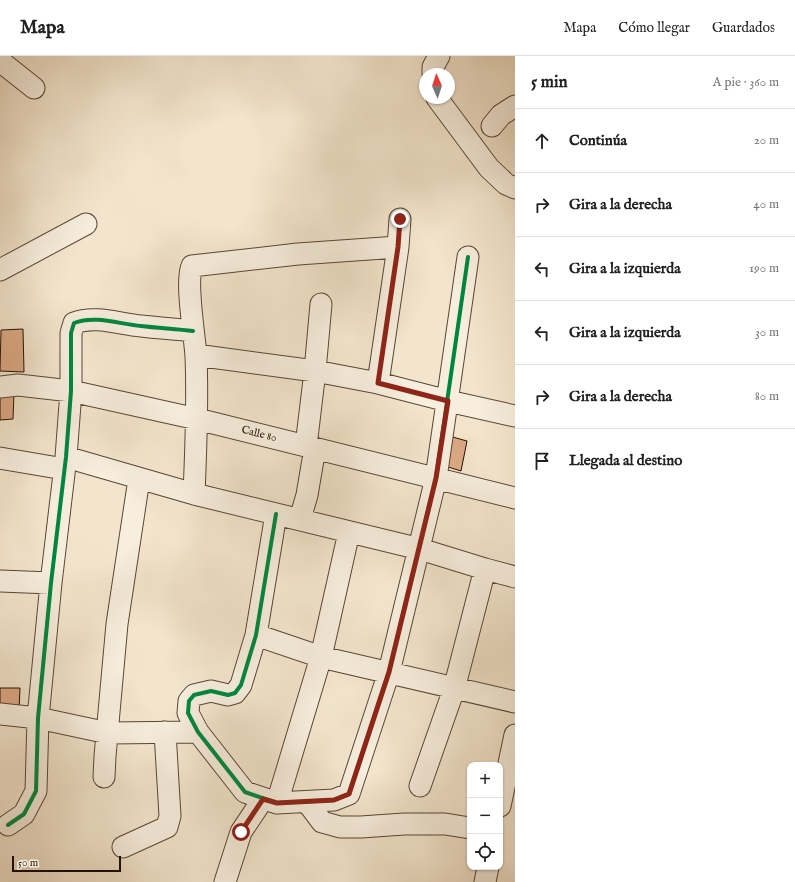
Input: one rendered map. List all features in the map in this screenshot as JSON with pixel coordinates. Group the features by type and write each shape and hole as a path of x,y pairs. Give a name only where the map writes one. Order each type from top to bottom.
{"street":[{"path":"434,68 438,56"},
{"path":"0,61 34,88"},
{"path":"442,104 489,168 506,184 515,188"},
{"path":"492,126 501,115 515,106"},
{"path":"378,383 398,247 400,219"},
{"path":"0,270 86,224"},
{"path":"194,494 198,419 196,355 193,331 190,272 192,266 298,254 398,247"},
{"path":"276,514 256,635 241,684 235,693 228,695 211,691 194,695 189,701 188,713 198,732 245,792 270,801 307,802 334,800 349,794 389,672 420,549 436,478 468,257"},
{"path":"300,519 307,495 321,304"},
{"path":"8,825 24,814 36,791 38,718 51,583 65,463 71,391 71,333 74,323 84,319 93,319 140,326 193,331"},
{"path":"196,355 315,371 378,383 515,416"},
{"name":"Calle 80","path":"0,387 18,385 71,391 198,419 515,498"},
{"path":"0,458 65,463 139,479 194,494 420,549 515,577"},
{"path":"104,777 117,624 139,479"},
{"path":"225,882 241,832 270,801 321,656 349,532"},
{"path":"420,786 454,689 485,569"},
{"path":"0,581 51,583"},
{"path":"256,635 321,656 454,689 515,702"},
{"path":"0,714 38,718 108,733 198,732"},
{"path":"122,847 167,826 170,816 165,732"},
{"path":"502,798 515,735"},
{"path":"307,802 322,822 340,827 445,824 467,828"},
{"path":"485,882 487,870"}],"building":[{"path":"23,329 24,372 0,371 1,330"},
{"path":"0,392 14,393 13,419 0,420"},
{"path":"449,436 467,441 461,471 445,466"},
{"path":"0,688 20,688 19,710 0,708"}],"cycle path":[{"path":"276,514 256,635 241,685 235,693 228,695 211,691 194,695 189,701 188,713 198,732 245,792 277,803 334,800 349,794 389,672 436,478 468,257"},
{"path":"8,825 24,814 36,791 38,718 51,583 66,457 71,391 71,333 74,323 99,320 193,331"}],"route":[{"path":"241,832 263,799 277,803 334,800 349,794 389,672 436,478 448,401 378,383 398,247 400,219"}]}
